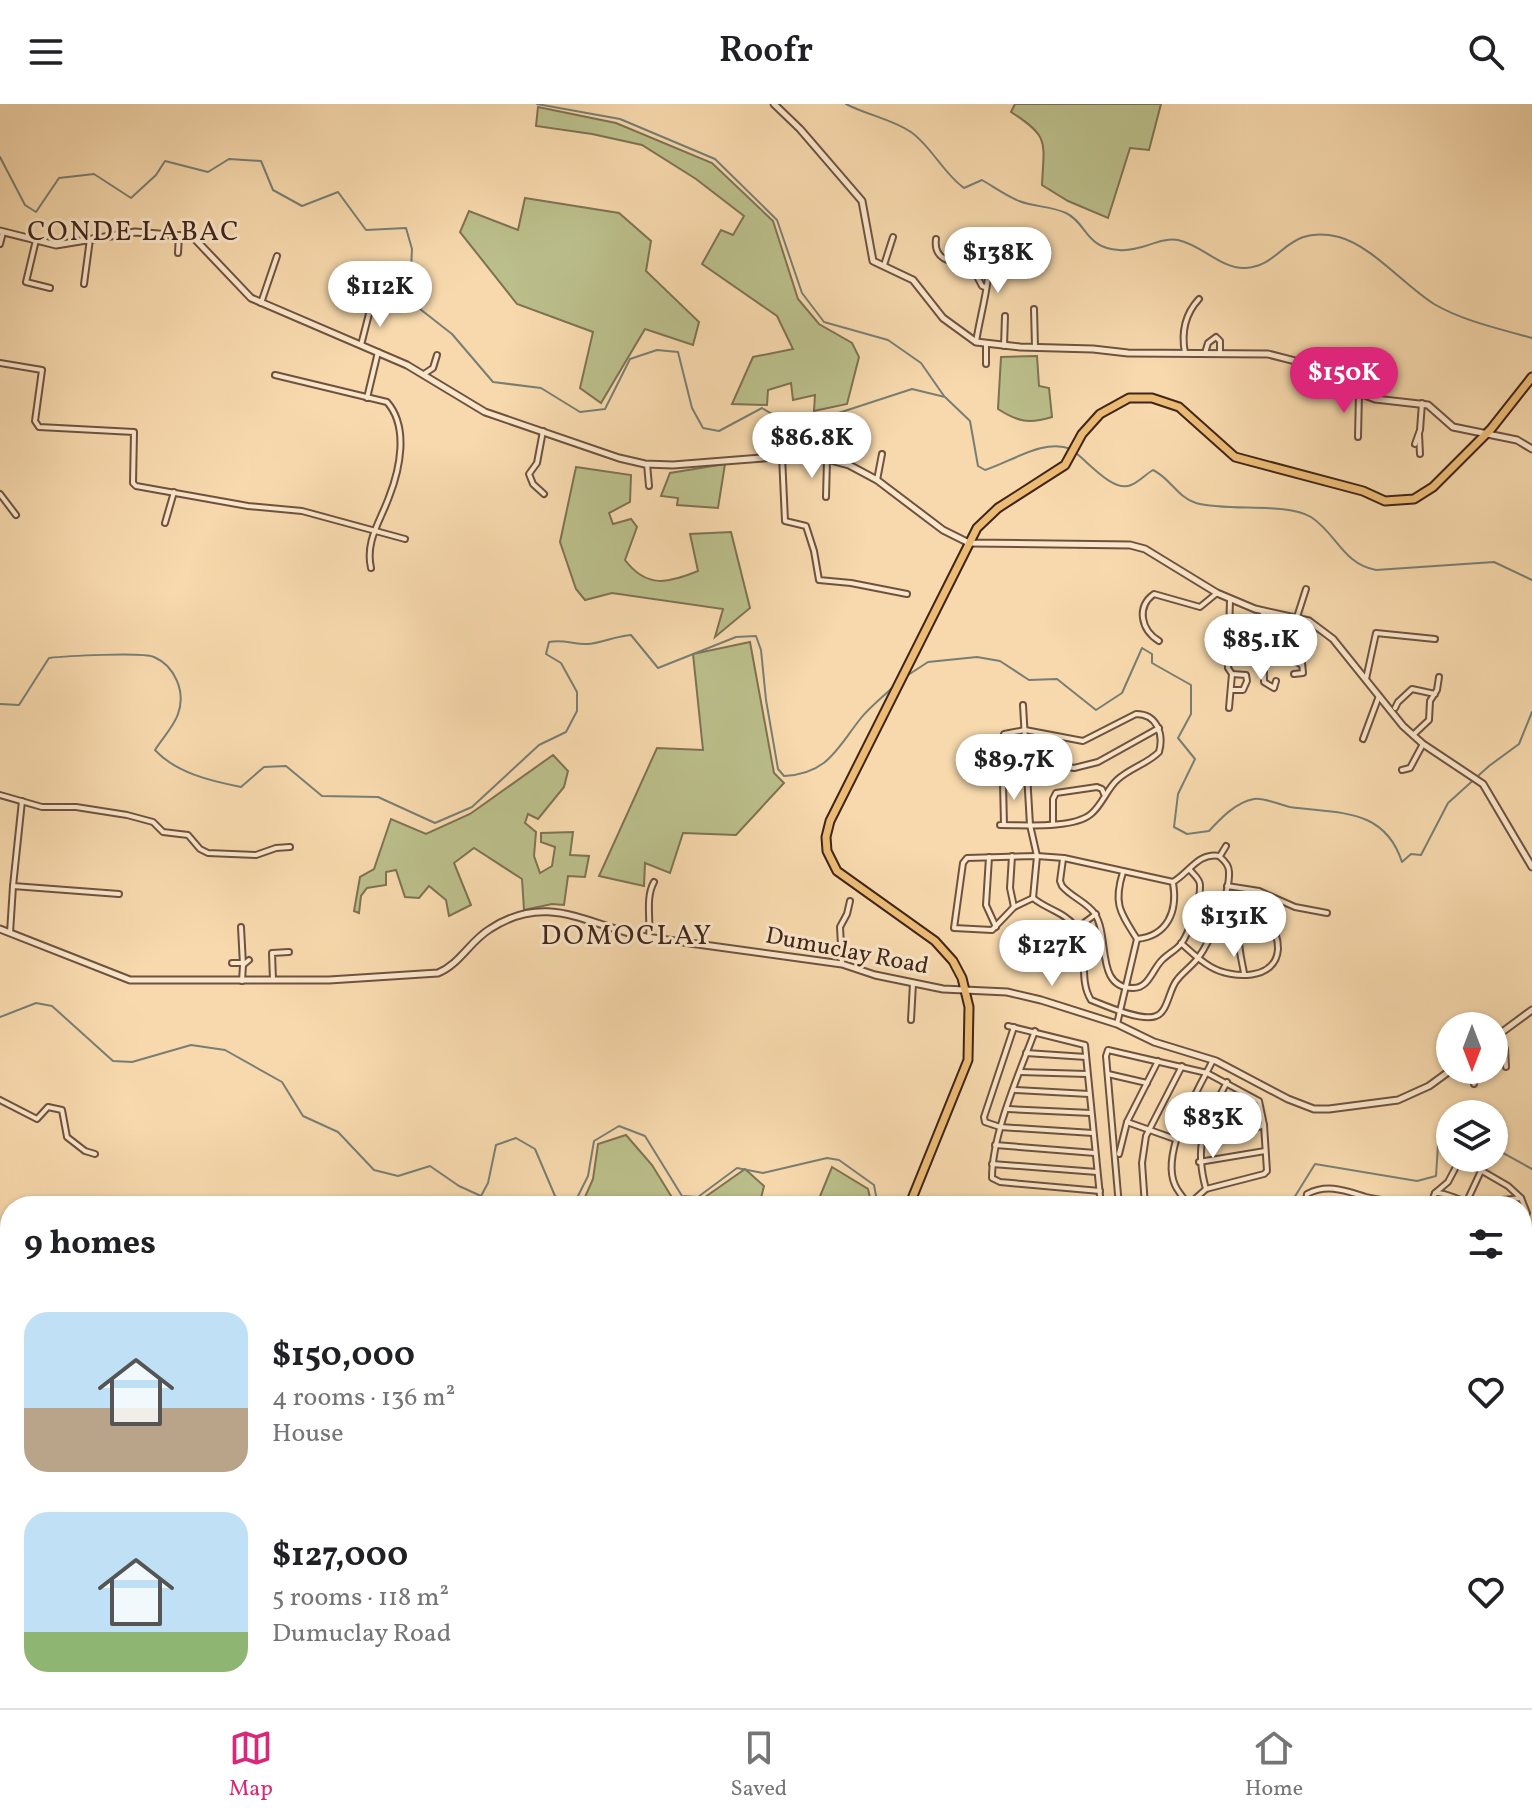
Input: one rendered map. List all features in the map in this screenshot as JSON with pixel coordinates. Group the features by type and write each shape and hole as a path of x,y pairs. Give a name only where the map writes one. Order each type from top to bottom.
{"main road":[{"path":"913,1196 968,1060 970,1025 965,990 953,961 935,941 843,877 830,858 826,837 830,821 977,528 990,514 1065,465 1082,434 1100,414 1129,398 1152,398 1179,407 1235,457 1395,502 1423,495 1486,434 1532,377"}],"street":[{"path":"774,104 800,129 862,201 873,261 913,280 943,318 976,342 1128,353 1268,354 1288,357 1359,393 1383,401 1422,403 1432,407 1453,427 1517,440 1532,449"},
{"path":"0,244 2,231 56,245 139,232 199,240 239,289 261,303 424,374 485,412 619,458 673,465 782,456 827,459 849,465 877,480 943,530 969,543 1130,545 1145,549 1230,599 1315,624 1333,639 1413,735 1476,779 1493,797 1532,867"},
{"path":"178,253 179,235"},
{"path":"884,265 893,237"},
{"path":"84,284 90,239"},
{"path":"936,239 939,254 951,263 971,265 985,287"},
{"path":"36,240 26,282 50,288"},
{"path":"976,342 990,273 988,248"},
{"path":"261,303 277,256"},
{"path":"1185,353 1183,331 1189,310 1199,299"},
{"path":"361,345 371,306"},
{"path":"1034,309 1035,347"},
{"path":"1004,346 1005,316"},
{"path":"1205,353 1208,343 1216,337 1220,341 1220,354"},
{"path":"986,343 986,364"},
{"path":"367,398 378,352"},
{"path":"424,374 433,368 437,355"},
{"path":"0,363 42,370 36,425 134,432 133,483 136,486 248,506 302,511 405,539"},
{"path":"275,375 390,405 401,431 396,477 373,532 368,556 371,568"},
{"path":"1358,437 1359,393"},
{"path":"1420,454 1422,403"},
{"path":"543,431 537,463 529,474 533,484 544,494"},
{"path":"1415,444 1419,434"},
{"path":"877,480 882,454"},
{"path":"782,456 785,521 806,526 819,580 907,594"},
{"path":"826,497 827,459"},
{"path":"647,464 649,486"},
{"path":"165,523 174,492"},
{"path":"0,494 16,515"},
{"path":"1294,674 1303,674 1301,652 1296,643 1297,617 1306,589"},
{"path":"1159,641 1149,635 1143,619 1143,608 1149,597 1154,594 1168,596 1200,607 1217,593"},
{"path":"1229,708 1232,674 1228,668 1230,599"},
{"path":"1263,611 1264,682 1274,688 1276,681"},
{"path":"1366,679 1376,633 1435,639"},
{"path":"1281,660 1286,657 1302,665"},
{"path":"1231,690 1243,690 1247,681 1246,675 1232,674"},
{"path":"1413,735 1427,724 1430,701 1439,677"},
{"path":"1395,708 1412,689 1435,694"},
{"path":"1363,739 1379,696"},
{"path":"1023,705 1030,825 1037,856 1033,898"},
{"path":"1136,714 1143,714 1150,716 1159,728 1161,747 1159,752 1123,775 1104,794 1092,814 1072,824 1002,825 1002,740 1004,734 1025,730 1083,741 1136,714"},
{"path":"1026,759 1074,768 1098,762 1159,728"},
{"path":"1402,770 1410,768 1423,744"},
{"path":"1053,823 1056,793 1097,787 1104,794"},
{"path":"0,795 42,807 76,807 153,822 163,832 188,835 208,853 256,855 290,847"},
{"path":"10,933 22,801"},
{"path":"1220,856 1226,846"},
{"path":"1012,856 1010,888 1014,907"},
{"path":"1033,898 1014,907 996,927 984,931 954,928 965,859 1012,856 1064,858 1173,882 1201,857 1220,856"},
{"path":"1033,898 1067,918 1077,928 1082,941 1087,994 1091,1000 1119,1011 1157,1016 1163,1012 1177,978 1198,958 1214,927 1227,886 1229,868 1220,856"},
{"path":"989,857 986,905 996,927"},
{"path":"1064,858 1062,886 1096,914 1109,978 1116,986 1125,988 1137,989 1146,984 1160,962 1181,943 1193,919 1200,887 1190,870"},
{"path":"1117,1024 1137,939 1117,901 1116,893 1123,872"},
{"path":"649,938 649,892 654,882"},
{"path":"1137,939 1149,938 1162,930 1174,903 1173,882"},
{"path":"13,886 119,894"},
{"path":"1227,886 1259,891 1295,907 1327,913"},
{"path":"842,964 840,927 850,901"},
{"name":"Dumuclay Road","path":"0,929 130,980 329,980 438,973 450,968 479,936 493,926 543,911 568,913 616,931 649,938 842,964 943,989 1007,992 1070,1008 1117,1024 1154,1042 1214,1060 1301,1105 1329,1109 1398,1100 1436,1081"},
{"path":"1077,928 1096,914"},
{"path":"1181,943 1213,969 1244,973 1259,974 1273,966 1277,941 1273,926 1268,921 1250,920 1242,924 1239,931 1244,973"},
{"path":"241,927 242,981"},
{"path":"273,980 272,953 289,952"},
{"path":"232,963 242,964 249,960"},
{"path":"911,1020 913,983"},
{"path":"1508,1029 1532,1012"},
{"path":"1093,1133 987,1124 984,1117 1011,1026 1085,1045 1100,1196"},
{"path":"1035,1031 1000,1127 992,1178 996,1181 1100,1191"},
{"path":"1119,1196 1106,1056 1108,1050 1183,1065 1227,1082 1259,1101 1267,1171 1206,1189 1198,1196"},
{"path":"1026,1053 1086,1057"},
{"path":"1182,1196 1174,1184 1172,1156 1175,1139 1214,1060"},
{"path":"1117,1161 1127,1122 1158,1061"},
{"path":"1144,1196 1142,1163 1149,1129 1183,1065"},
{"path":"1020,1072 1087,1074"},
{"path":"1108,1074 1147,1083"},
{"path":"1206,1189 1199,1162 1200,1142 1227,1082"},
{"path":"1014,1090 1089,1094"},
{"path":"0,1100 37,1119 48,1107 62,1110 67,1137 85,1151 95,1154"},
{"path":"1214,1106 1239,1122 1240,1135"},
{"path":"1008,1109 1091,1113"},
{"path":"1127,1122 1175,1139"},
{"path":"1206,1130 1240,1135 1264,1125"},
{"path":"995,1145 1095,1153"},
{"path":"1199,1162 1265,1151"},
{"path":"992,1164 1097,1172"},
{"path":"1434,1196 1454,1172"},
{"path":"1469,1196 1481,1172"},
{"path":"1483,1172 1519,1196"},
{"path":"1307,1196 1326,1188 1365,1196"},
{"path":"1435,1193 1449,1196"}],"green space":[{"path":"1015,104 1161,104 1149,150 1130,148 1108,218 1068,201 1042,185 1042,141 1033,128 1011,112"},
{"path":"538,107 616,123 712,163 773,221 798,299 819,324 852,343 859,357 847,404 814,411 815,395 793,400 791,383 768,390 767,405 732,404 753,357 793,349 777,316 702,264 721,230 733,235 744,216 696,179 642,145 536,126"},
{"path":"525,198 619,213 651,241 646,271 699,322 693,345 645,329 601,403 580,388 593,332 517,304 460,232 469,211 518,230"},
{"path":"1037,356 1039,386 1049,388 1052,417 1030,421 1012,417 998,409 1001,357"},
{"path":"725,464 718,508 677,505 678,498 661,496 670,473"},
{"path":"576,467 631,475 630,502 609,513 613,524 631,519 637,527 625,560 642,576 659,581 698,571 690,534 731,532 750,608 715,637 723,609 612,593 585,600 576,589 560,542"},
{"path":"750,642 774,773 784,783 736,835 683,833 670,873 645,863 644,886 599,876 657,748 703,750 693,654"},
{"path":"553,755 568,771 564,787 538,819 528,814 525,823 536,832 534,856 540,873 552,866 555,847 541,842 541,833 573,832 570,855 589,856 585,877 568,876 564,905 552,904 524,910 522,879 474,848 454,863 471,905 449,916 446,900 429,886 419,898 405,897 396,870 386,872 386,885 367,888 361,896 359,913 354,911 360,877 374,869 391,819 426,834 470,814"},
{"path":"626,1135 652,1165 671,1196 585,1196 593,1179 598,1144"},
{"path":"832,1167 868,1189 870,1196 820,1196"},
{"path":"745,1169 764,1186 762,1196 707,1196"}],"waterway":[{"path":"537,104 620,119 715,159 777,220 802,293 824,322 888,340 921,363 944,396"},
{"path":"846,104 911,132 964,188 982,180 1019,201 1066,213 1099,245 1127,250 1178,240 1228,265 1245,268 1258,266 1307,236 1339,237 1376,257 1445,310 1532,338"},
{"path":"0,157 25,205 36,212 59,178 94,174 131,198 156,175 165,161 208,172 229,159 261,161 273,190 302,206 338,192 366,230 406,228 412,249 410,290 420,309 452,334 493,382 541,388 580,412 605,409 630,359 657,350 678,352 692,408 703,428 719,431 762,408 784,421 814,421 912,389 945,397 970,421 978,466 985,470 1039,449 1061,446 1071,449"},
{"path":"1076,453 1117,485 1131,485 1153,470 1196,503 1300,512 1320,524 1348,555 1365,567 1376,570 1494,562 1532,580"},
{"path":"0,704 19,705 49,658 86,655 154,657 173,673 181,697 178,714 155,750 173,765 206,779 241,787 264,767 286,766 322,796 378,797 435,823 472,807 539,745 566,732 577,711 577,692 561,663 546,654 549,642 592,644 631,635 658,668 736,637 756,636 761,650 778,769 784,776 811,770 830,758 865,714 894,686"},
{"path":"905,677 928,662 977,657 1000,661 1029,680 1057,679 1096,710 1122,693 1142,648 1152,654 1152,663 1191,685 1191,714 1178,738 1195,759 1178,794 1174,827 1187,834 1209,831 1235,807 1262,799 1290,807 1357,816 1371,822 1384,831 1402,862 1411,854 1421,855 1448,803 1519,744 1532,712"},
{"path":"0,1017 36,1003 52,1006 113,1061 132,1062 191,1045 225,1050 282,1082 303,1116 338,1132 374,1170 398,1176 430,1166 459,1186 481,1196"},
{"path":"578,1196 588,1176 594,1141 619,1126 645,1136 682,1196"},
{"path":"481,1196 488,1183 496,1145 516,1138 535,1149 555,1196"},
{"path":"1508,1156 1532,1169"},
{"path":"699,1196 737,1168 763,1173 827,1158 839,1160 874,1185 876,1196"},
{"path":"1295,1196 1315,1164 1417,1181 1436,1176 1436,1172"}],"district":[{"name":"CONDE LABAC","path":"134,232"},
{"name":"DOMOCLAY","path":"627,936"}]}
